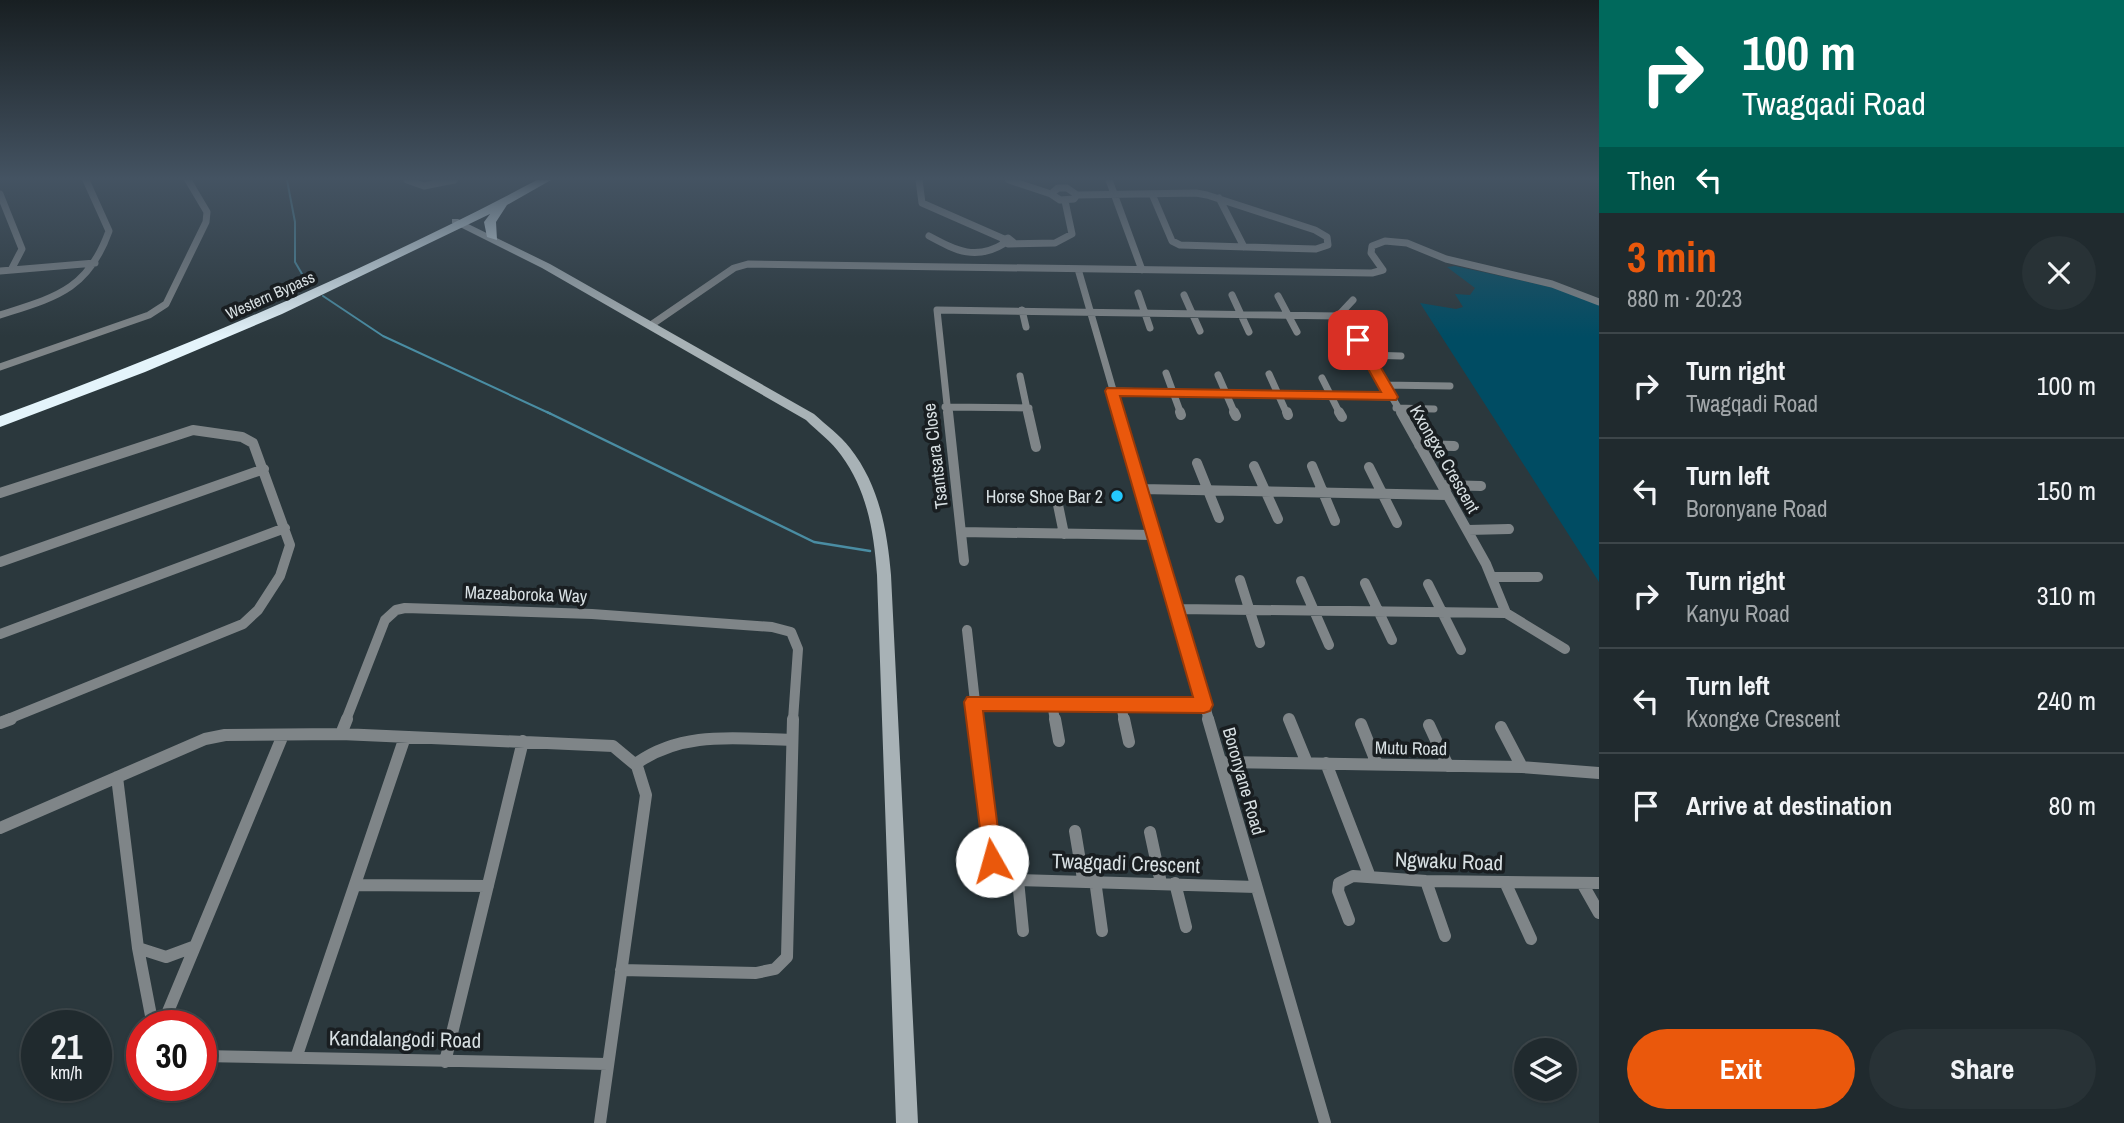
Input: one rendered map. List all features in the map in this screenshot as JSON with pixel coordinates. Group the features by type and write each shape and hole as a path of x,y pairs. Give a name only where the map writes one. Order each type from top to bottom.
{"highway":[{"name":"Western Bypass","path":"0,414 289,299 437,232"},
{"name":"Western Bypass","path":"0,422 117,379 293,305 439,232"},
{"path":"494,232 497,241"}],"street":[{"path":"11,270 22,248 16,232"},
{"path":"0,315 70,291 82,283 95,263 108,232"},
{"path":"0,367 156,312 166,304 201,232"},
{"path":"482,232 651,325 810,417 845,450 862,475 872,499 881,538 884,575 907,1123"},
{"path":"989,232 1008,241 1055,243 1072,232"},
{"path":"1128,232 1142,270"},
{"path":"1170,232 1175,244 1316,249 1328,245 1327,237 1319,232"},
{"path":"1237,232 1244,247"},
{"path":"929,236 970,255 986,255 1008,241"},
{"path":"651,325 734,268 748,264 1382,273 1370,249 1380,242 1396,241 1446,259 1552,285 1599,302"},
{"path":"0,271 95,263"},
{"name":"Boronyane Road","path":"1078,269 1325,1123"},
{"path":"1138,293 1150,328"},
{"path":"1184,295 1200,331"},
{"path":"1232,295 1249,332"},
{"path":"1278,296 1297,332"},
{"path":"1026,327 1022,310 1338,316 1353,300"},
{"name":"Tsantsara Close","path":"1022,310 937,310 945,407 961,532 1154,535"},
{"name":"Kxongxe Crescent","path":"1338,316 1349,325 1468,530 1494,577 1507,606 1506,612"},
{"path":"1349,325 1384,325"},
{"path":"1367,355 1401,356"},
{"path":"1166,373 1181,415"},
{"path":"1218,374 1236,416"},
{"path":"1269,374 1288,415"},
{"path":"1020,376 1036,447"},
{"path":"1322,377 1342,417"},
{"path":"1383,385 1450,386"},
{"path":"1112,391 1391,397"},
{"path":"945,407 1029,408"},
{"path":"1396,408 1434,408"},
{"path":"0,494 201,430 250,440 264,469 285,528 290,558 251,619 0,723"},
{"path":"1419,445 1454,446"},
{"path":"1197,463 1219,518"},
{"path":"1254,466 1278,519"},
{"path":"1312,466 1335,521"},
{"path":"1369,467 1397,523"},
{"path":"0,562 264,469"},
{"path":"1442,485 1481,486"},
{"path":"1141,489 1447,495"},
{"path":"1056,500 1064,534"},
{"path":"0,634 285,528"},
{"path":"1468,530 1509,529"},
{"path":"961,532 964,561"},
{"path":"1494,577 1538,577"},
{"path":"1240,580 1260,643"},
{"path":"1301,582 1329,645"},
{"path":"1365,583 1392,639"},
{"path":"1428,584 1461,650"},
{"name":"Mazeaboroka Way","path":"341,734 385,620 396,610 405,608 593,614 772,626 791,632 798,649 792,740"},
{"path":"1178,609 1506,612 1565,649"},
{"path":"967,630 992,861 1002,872 1018,880 1023,931"},
{"path":"973,702 1204,705"},
{"path":"1052,704 1059,741"},
{"path":"1121,705 1129,742"},
{"path":"1289,719 1307,763"},
{"path":"1361,724 1377,764"},
{"path":"1429,724 1448,766"},
{"path":"1501,727 1522,767"},
{"path":"0,828 205,739 225,735 341,734 613,746 638,763 646,780 646,795 600,1123"},
{"path":"168,1010 283,735"},
{"path":"296,1058 405,737"},
{"path":"621,970 756,972 775,969 782,964 789,947 792,740 686,739 668,743 650,752 638,763"},
{"path":"445,1062 523,741"},
{"name":"Mutu Road","path":"1222,762 1522,767 1599,773"},
{"path":"1326,763 1370,877"},
{"path":"117,777 138,948 150,1010"},
{"path":"1075,831 1102,931"},
{"path":"1150,832 1161,883"},
{"name":"Ngwaku Road","path":"1349,920 1338,891 1339,883 1353,876 1426,881 1599,883"},
{"name":"Twagqadi Crescent","path":"1018,880 1256,887"},
{"path":"1426,881 1445,936"},
{"path":"1505,881 1531,939"},
{"path":"1175,883 1186,927"},
{"path":"1582,883 1599,913"},
{"path":"355,885 488,886"},
{"path":"138,948 166,957 193,947"},
{"name":"Kandalangodi Road","path":"217,1056 608,1064"}],"shaded area":[{"path":"1455,266 1555,288 1599,305 1599,582 1420,303 1456,309 1463,307 1455,294 1470,295 1475,288 1447,267"}],"waterway":[{"path":"295,232 295,262 305,279"},
{"path":"323,296 383,336 551,414"},
{"path":"547,412 814,542 870,551"}],"place":[{"name":"Horse Shoe Bar 2","path":"1117,496"}],"route":[{"path":"992,861 973,702 1204,705 1112,391 1391,397 1358,340"}]}
